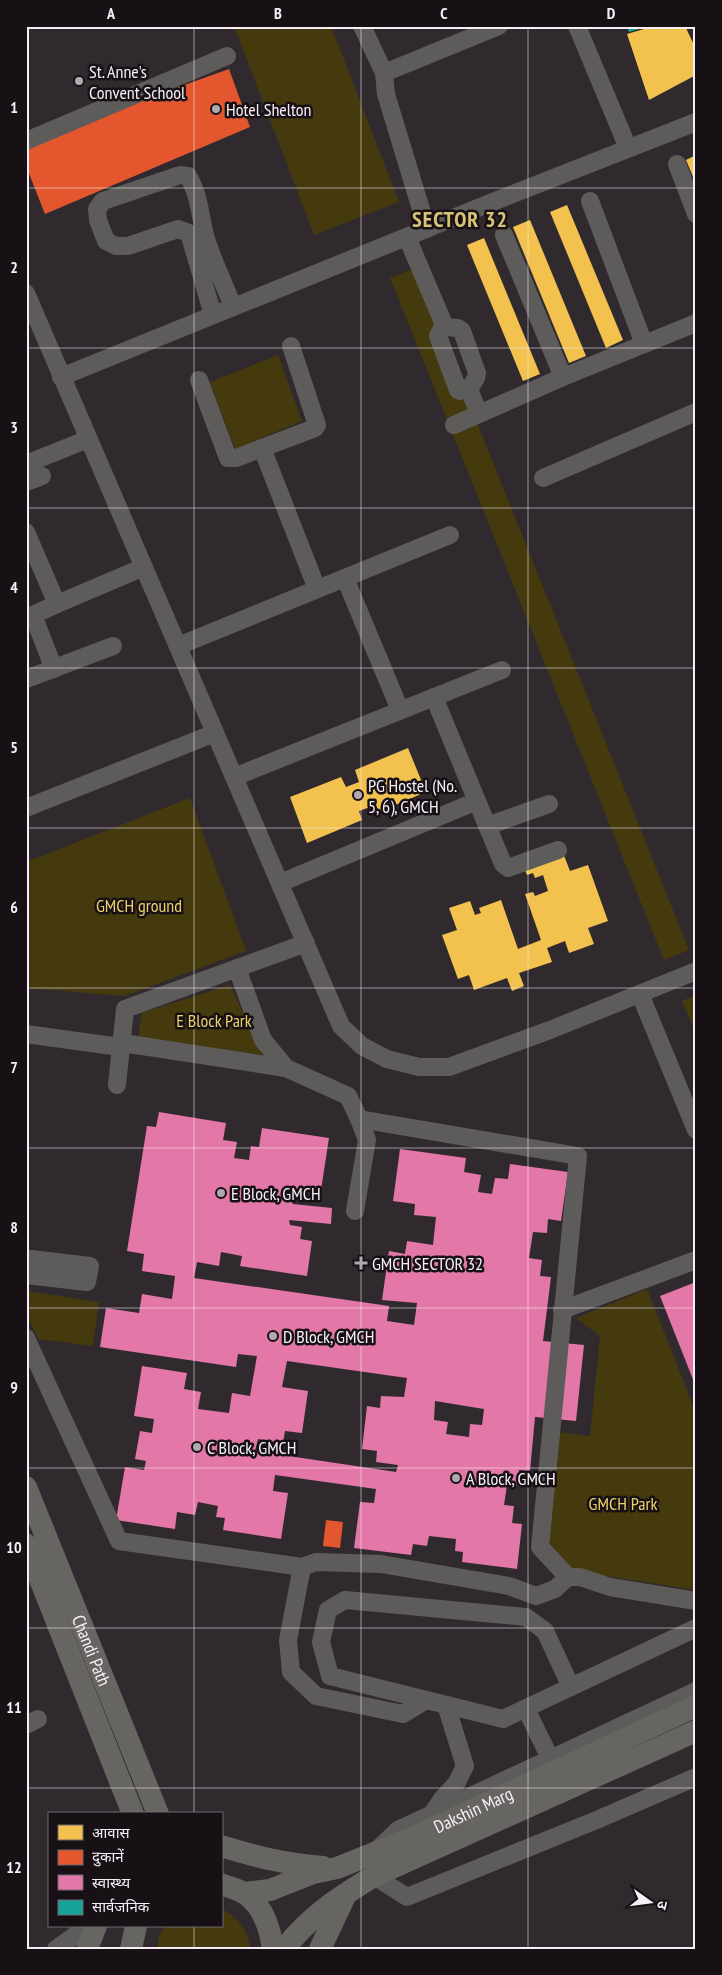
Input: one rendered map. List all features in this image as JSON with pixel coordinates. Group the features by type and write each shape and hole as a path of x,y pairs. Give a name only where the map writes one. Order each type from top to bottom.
{"main road":[{"name":"Chandi Path","path":"26,1487 158,1812"},
{"name":"Chandi Path","path":"26,1544 132,1812"},
{"name":"Dakshin Marg","path":"244,1893 270,1890 314,1873 337,1868 412,1838 696,1706"},
{"name":"Dakshin Marg","path":"284,1949 300,1928 327,1905 374,1876 696,1731"},
{"path":"109,1754 118,1812"},
{"path":"222,1846 263,1859 337,1868"},
{"path":"222,1884 244,1893 253,1901 263,1914 271,1933 273,1949"},
{"path":"320,1949 346,1893"},
{"path":"87,1949 95,1928"}],"street":[{"path":"362,26 384,74 386,94 427,229"},
{"path":"384,74 499,26"},
{"path":"577,26 628,148"},
{"path":"26,141 227,56"},
{"path":"61,377 696,122"},
{"path":"677,164 696,214"},
{"path":"213,315 189,233 178,229 128,246 116,246 106,241 98,220 97,209 103,201 180,175 188,176 193,183 205,235 233,307"},
{"path":"590,201 644,344"},
{"path":"504,235 562,377"},
{"path":"407,237 445,327"},
{"path":"26,293 342,1026 362,1046 386,1059 419,1067 450,1067 550,1030 696,971"},
{"path":"454,425 562,377 696,323"},
{"path":"445,327 458,328 462,331 477,373 469,388 460,391 438,336 445,327"},
{"path":"199,380 228,458 236,458 315,428 317,425 291,346"},
{"path":"469,388 478,414"},
{"path":"543,478 696,412"},
{"path":"26,464 88,439"},
{"path":"262,448 317,589"},
{"path":"26,532 57,604"},
{"path":"178,646 450,535"},
{"path":"54,669 34,615 144,567"},
{"path":"345,578 400,710"},
{"path":"26,679 113,646"},
{"path":"234,777 502,670"},
{"path":"434,697 503,864 508,868 558,850"},
{"path":"26,808 215,733"},
{"path":"280,883 477,801"},
{"path":"487,826 549,804"},
{"path":"116,1085 125,1009 306,943"},
{"path":"236,968 262,1040 286,1068"},
{"path":"640,994 696,1130"},
{"path":"26,1034 120,1047 129,1044 286,1068 348,1096 367,1140 355,1211"},
{"path":"359,1118 578,1156 540,1547 568,1577"},
{"path":"26,1264 31,1259 90,1266 87,1282 26,1275"},
{"path":"562,1310 696,1260"},
{"path":"26,1338 118,1541 302,1566 316,1562 381,1564 509,1586 536,1596 555,1589 568,1577 580,1577 610,1587 696,1601"},
{"path":"302,1566 288,1640 291,1672 316,1696 403,1714 426,1700"},
{"path":"571,1687 545,1631 526,1617 345,1600 328,1610 320,1642 330,1676 503,1720 696,1628"},
{"path":"374,1853 398,1830 696,1691"},
{"path":"433,1813 442,1799 456,1784 465,1766 446,1704"},
{"path":"526,1709 550,1758"},
{"path":"374,1876 407,1897 599,1819 696,1777"},
{"path":"56,1949 85,1928"}],"green space":[{"path":"234,26 331,26 399,202 314,235"},
{"path":"415,268 689,950 664,960 390,278"},
{"path":"278,355 302,421 235,449 210,382"},
{"name":"GMCH ground","path":"190,798 246,951 124,996 26,988 26,862"},
{"name":"E Block Park","path":"230,985 263,1055 138,1038 142,1013"},
{"path":"696,995 696,1034 682,1001"},
{"name":"GMCH Park","path":"647,1289 696,1413 696,1590 572,1571 546,1544 557,1432 590,1436 600,1336 576,1318"},
{"path":"26,1291 99,1302 93,1346 38,1339 31,1323 26,1319"},
{"path":"222,1909 233,1916 241,1925 247,1935 251,1949 157,1949 159,1936 164,1928 222,1928"}],"building: आवास":[{"path":"654,26 685,26 696,49 696,75 649,100 627,34"},
{"path":"696,155 696,184 686,160"},
{"path":"567,205 623,340 606,348 550,212"},
{"path":"530,220 586,356 569,363 513,227"},
{"path":"484,238 540,374 523,381 467,245"},
{"name":"PG Hostel (No. 5, 6), GMCH","path":"408,748 426,792 374,814 370,807 359,811 362,820 307,843 290,797 341,777 346,787 359,782 355,770"},
{"path":"563,853 570,871 588,865 608,921 588,928 594,944 569,953 565,941 547,948 552,962 519,973 524,986 512,991 507,978 474,990 469,975 458,979 442,935 457,930 449,908 470,901 475,915 481,913 479,908 501,900 518,949 541,940 525,894 533,892 535,896 548,891 543,875 535,878 533,873 527,875 524,867"}],"building: दुकानें":[{"path":"229,69 250,127 45,214 26,166 26,142"},
{"path":"326,1520 343,1522 340,1548 323,1546"}],"building: स्वास्थ्य":[{"path":"159,1112 226,1123 223,1140 237,1142 234,1158 249,1160 251,1146 259,1147 262,1128 329,1138 321,1190 306,1188 304,1199 289,1197 293,1204 332,1208 331,1224 289,1220 290,1225 302,1227 300,1239 312,1241 307,1276 240,1266 242,1256 221,1252 219,1266 197,1262 194,1278 389,1306 387,1321 414,1325 417,1303 382,1300 389,1251 405,1254 407,1241 433,1245 436,1217 414,1215 415,1204 393,1201 400,1149 466,1158 464,1172 481,1175 478,1192 492,1194 495,1178 508,1179 510,1164 568,1172 561,1221 548,1219 547,1233 533,1232 529,1258 542,1260 540,1276 551,1277 543,1341 584,1345 576,1421 535,1417 530,1471 519,1470 517,1486 507,1485 504,1505 514,1506 512,1523 522,1524 517,1569 462,1562 463,1552 455,1551 456,1539 429,1536 427,1546 413,1544 411,1555 354,1548 360,1502 374,1503 376,1489 275,1475 273,1491 288,1493 281,1539 223,1530 225,1518 216,1517 218,1506 198,1502 195,1515 177,1512 175,1529 116,1520 125,1467 144,1470 146,1461 135,1459 140,1431 152,1433 154,1419 134,1416 142,1366 187,1373 184,1389 201,1392 198,1409 229,1413 232,1393 250,1396 257,1356 238,1354 236,1367 100,1347 106,1308 139,1313 142,1294 172,1299 175,1276 142,1271 144,1254 127,1251 147,1126 156,1127","holes":["287,1361 407,1378 404,1397 381,1396 380,1408 367,1406 362,1449 377,1451 376,1462 398,1465 396,1472 255,1451 258,1439 283,1443 285,1431 302,1433 308,1391 282,1387","435,1401 484,1409 482,1425 470,1424 469,1437 446,1434 448,1422 434,1420"]},
{"path":"696,1282 696,1387 660,1296"}],"building: सार्वजनिक":[{"path":"627,26 645,26 645,27 629,32"}],"place":[{"name":"St. Anne's Convent School","path":"79,81"},
{"name":"Hotel Shelton","path":"216,109"},
{"name":"PG Hostel (No. 5, 6), GMCH","path":"358,795"},
{"name":"E Block, GMCH","path":"221,1193"},
{"name":"GMCH SECTOR 32","path":"361,1263"},
{"name":"D Block, GMCH","path":"273,1336"},
{"name":"C Block, GMCH","path":"197,1447"},
{"name":"A Block, GMCH","path":"456,1478"}],"district":[{"name":"SECTOR 32","path":"460,219"}]}
